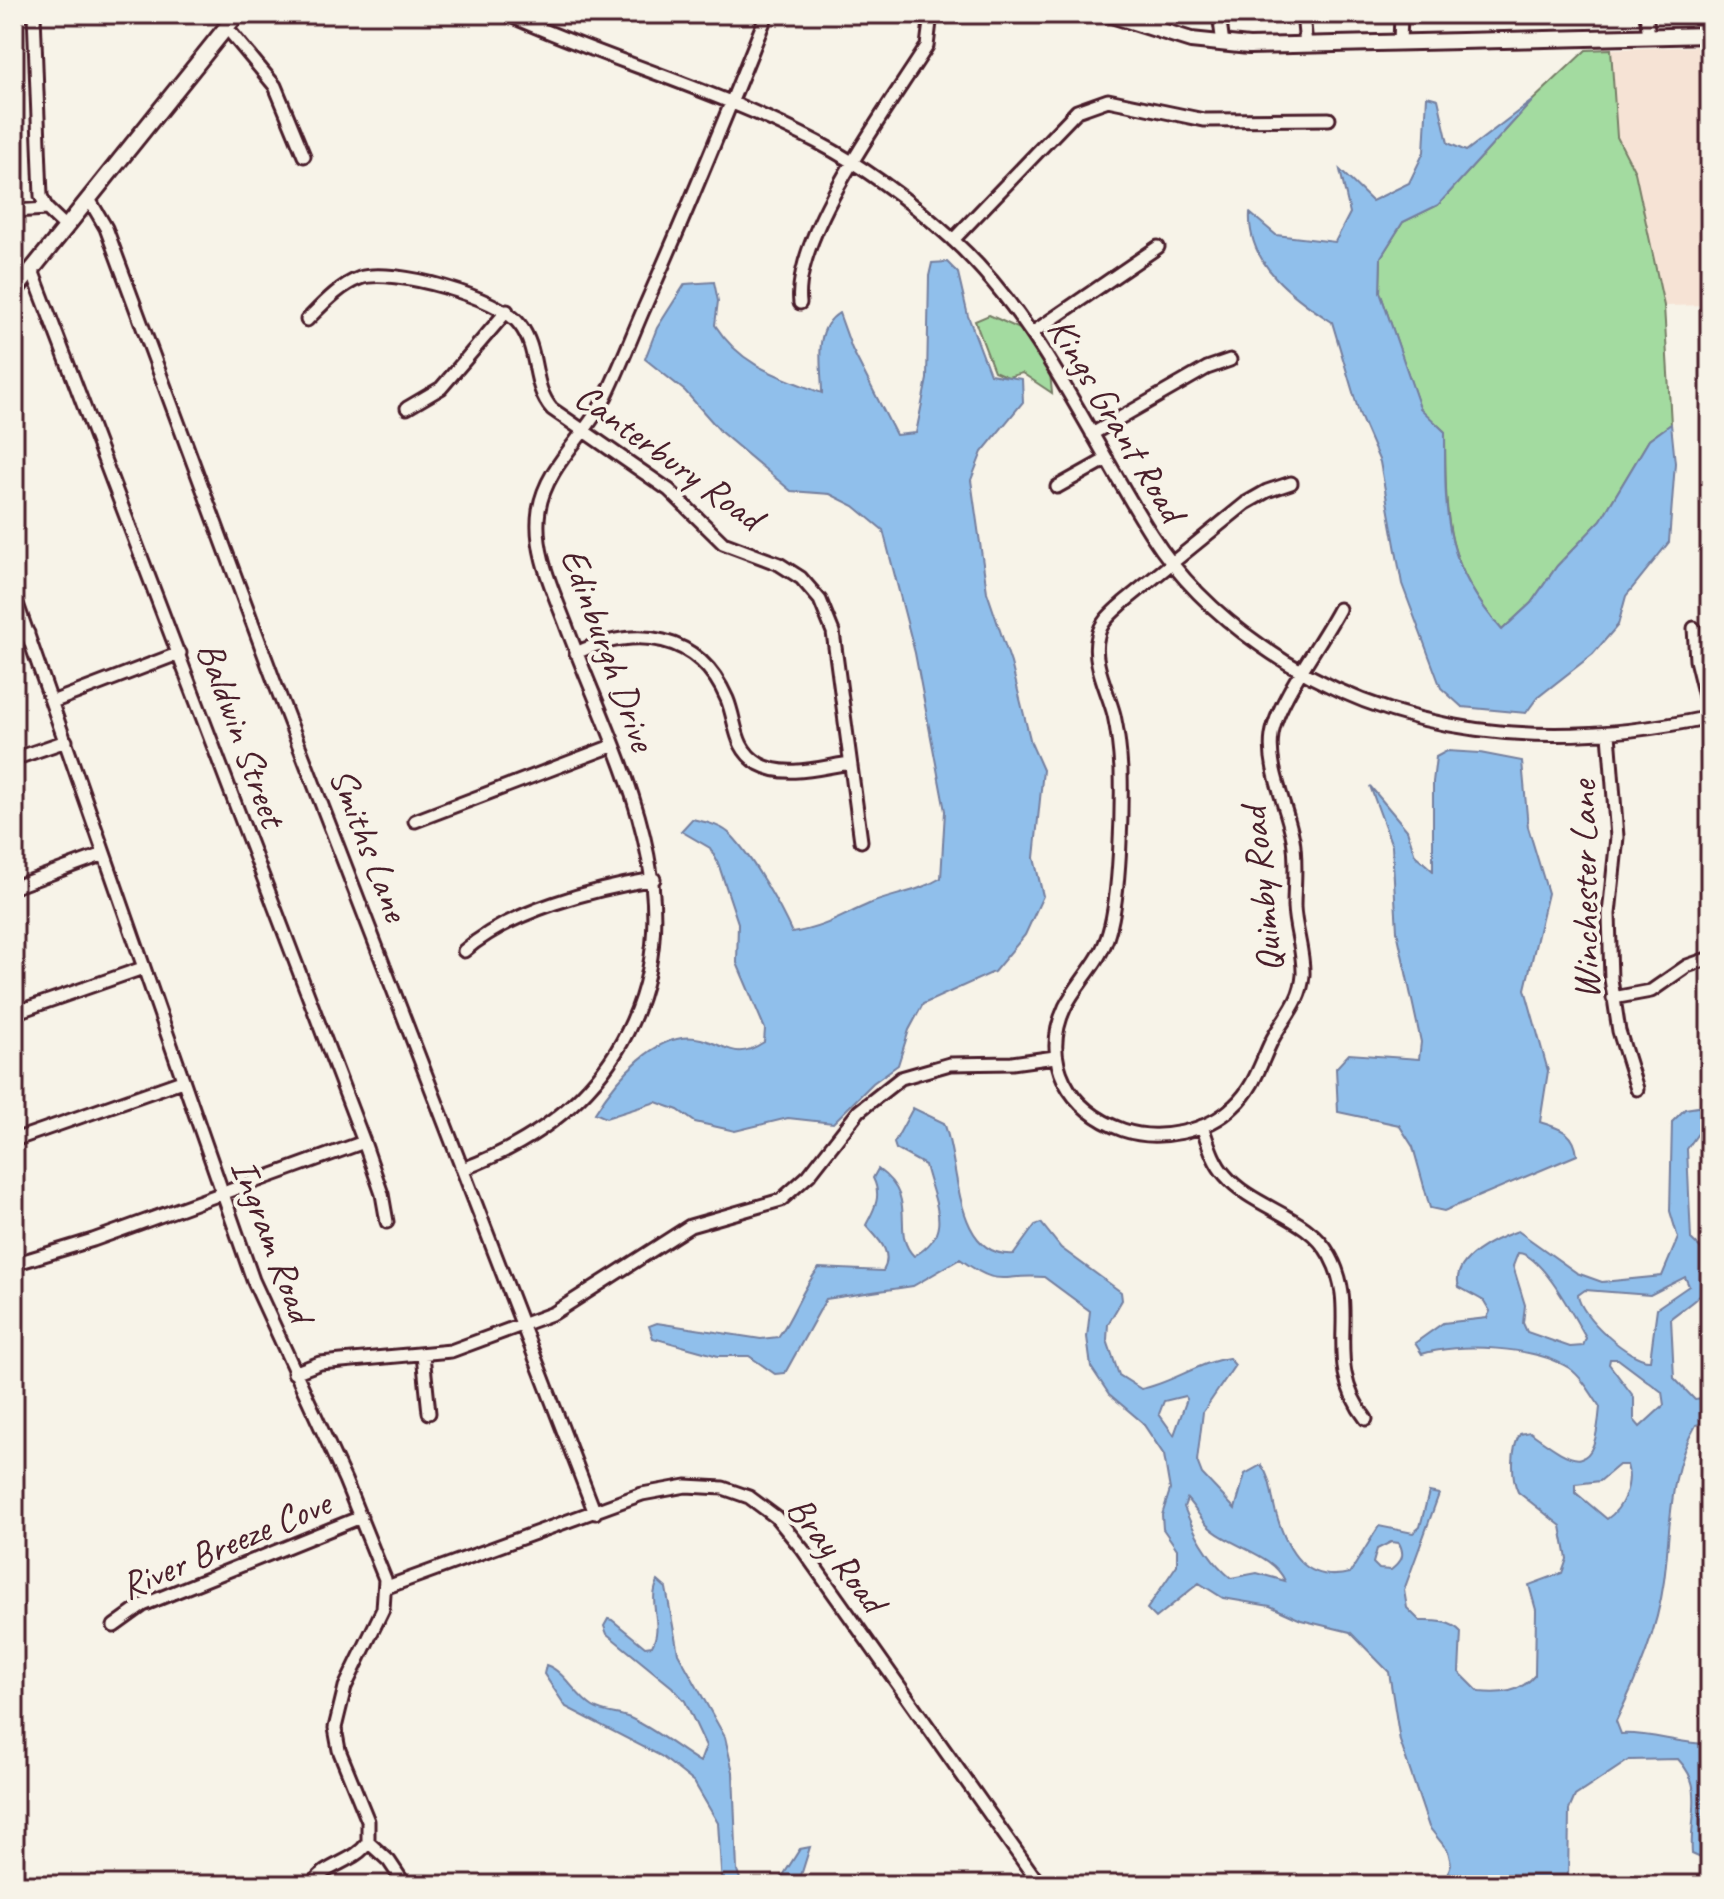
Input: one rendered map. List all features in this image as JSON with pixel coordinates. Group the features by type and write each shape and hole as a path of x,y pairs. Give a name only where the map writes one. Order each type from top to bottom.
{"street":[{"path":"34,14 41,196 47,209 66,227"},
{"path":"14,292 237,14"},
{"name":"Kings Grant Road","path":"506,14 790,128 854,164 953,240 1032,333 1172,563 1217,612 1302,673 1383,710 1482,733 1609,734 1710,717"},
{"name":"Edinburgh Drive","path":"463,1169 500,1154 546,1129 580,1099 610,1062 634,1017 648,975 656,926 654,879 642,826 543,562 537,523 550,479 605,398 767,14"},
{"path":"800,303 802,264 832,199 927,46 931,14"},
{"path":"1108,14 1130,18 1177,37 1223,44 1306,45 1710,35"},
{"path":"1219,14 1223,44"},
{"path":"1303,14 1306,45"},
{"path":"1400,43 1401,14"},
{"path":"1646,14 1649,36"},
{"path":"226,27 275,86 304,156"},
{"path":"953,240 1077,111 1097,101 1119,101 1204,120 1329,119"},
{"name":"Smiths Lane","path":"89,199 106,228 274,681 595,1513"},
{"path":"14,211 47,209"},
{"path":"1032,333 1158,247"},
{"name":"Baldwin Street","path":"32,270 364,1142 382,1194 387,1222"},
{"path":"307,320 350,283 367,276 458,291 487,300 507,311 441,388 407,408"},
{"name":"Canterbury Road","path":"507,311 520,323 534,351 544,400 564,420 669,490 723,543 779,564 812,590 833,632 861,841"},
{"path":"1092,434 1207,368 1230,360"},
{"path":"1057,487 1107,459"},
{"path":"294,1373 320,1363 459,1349 524,1324 577,1301 690,1226 781,1200 809,1175 859,1111 901,1078 950,1064 1012,1063 1055,1057 1059,1022 1103,949 1113,916 1121,763 1114,715 1096,653 1098,635 1107,618 1253,498 1291,483"},
{"name":"Ingram Road","path":"14,595 262,1302 361,1517 387,1587"},
{"name":"Quimby Road","path":"1055,1057 1068,1091 1111,1125 1155,1135 1202,1126 1226,1114 1246,1093 1300,993 1303,966 1294,916 1296,859 1271,739 1281,709 1339,609"},
{"path":"1694,628 1696,660 1710,717"},
{"path":"14,638 28,633"},
{"path":"576,653 602,641 629,636 672,644 697,659 719,683 742,748 758,763 783,771 850,763"},
{"path":"52,702 180,653"},
{"name":"Winchester Lane","path":"1609,734 1617,837 1609,914 1613,998 1627,1063 1637,1089"},
{"path":"14,759 66,741"},
{"path":"415,821 612,746"},
{"path":"14,887 104,854"},
{"path":"464,951 488,933 529,915 595,891 654,879"},
{"path":"1613,998 1651,991 1687,966 1710,958"},
{"path":"14,1013 143,968"},
{"path":"14,1140 182,1081"},
{"path":"1202,1126 1224,1175 1305,1228 1331,1258 1342,1292 1344,1379 1366,1419"},
{"path":"14,1264 222,1195 364,1142"},
{"path":"423,1355 429,1413"},
{"name":"Bray Road","path":"387,1587 642,1494 686,1486 723,1488 762,1505 803,1550 1040,1885"},
{"name":"River Breeze Cove","path":"114,1626 143,1605 361,1517"},
{"path":"312,1885 326,1869 364,1849 368,1842 368,1821 339,1750 335,1728 339,1701 383,1609 387,1587"},
{"path":"368,1842 389,1861 405,1885"}],"shaded area":[{"path":"1710,46 1710,305 1664,306 1635,172 1617,137 1611,49"}],"green space":[{"path":"1611,49 1617,137 1635,172 1664,306 1671,424 1649,440 1601,520 1557,566 1531,603 1502,630 1468,583 1458,560 1448,514 1445,432 1420,409 1380,292 1381,257 1403,222 1438,205 1533,100 1586,50"},
{"path":"989,315 1020,329 1050,373 1052,393 1022,373 1008,377 994,371 975,321"}],"water":[{"path":"1427,96 1438,99 1448,143 1466,151 1533,100 1438,205 1403,222 1381,257 1380,292 1420,408 1445,432 1447,514 1458,560 1468,583 1502,630 1531,603 1557,566 1601,520 1649,440 1671,424 1675,463 1669,542 1626,596 1618,625 1593,654 1537,698 1526,713 1462,707 1441,688 1402,584 1380,462 1360,416 1332,322 1302,302 1275,277 1256,248 1251,231 1250,213 1276,235 1335,242 1350,213 1340,170 1372,201 1409,183 1424,152"},
{"path":"947,262 958,273 968,316 990,374 1022,379 1023,402 982,452 971,480 987,592 1011,663 1031,743 1043,770 1034,858 1043,896 1025,935 994,972 923,1004 909,1030 898,1065 873,1083 833,1123 788,1118 735,1131 695,1122 678,1110 656,1102 606,1118 595,1113 614,1086 639,1060 669,1041 701,1039 739,1051 764,1042 765,1029 737,963 738,923 718,863 710,848 681,831 692,819 718,827 732,836 765,882 792,933 823,925 869,904 941,878 945,811 915,653 883,530 854,506 830,494 791,491 722,433 685,391 645,359 657,328 685,284 714,282 718,301 715,325 737,351 762,368 822,393 822,339 825,329 839,313 852,349 896,435 916,433 927,379 929,276 932,263"},
{"path":"1447,751 1522,761 1528,827 1548,893 1525,989 1548,1071 1540,1122 1569,1136 1577,1155 1444,1211 1430,1208 1413,1147 1399,1125 1338,1112 1336,1068 1349,1054 1419,1059 1421,1042 1397,931 1392,846 1370,786 1407,830 1415,855 1433,871 1433,782 1436,757"},
{"path":"1710,1093 1710,1126 1699,1132 1687,1149 1691,1239 1710,1257 1708,1279 1701,1294 1671,1318 1674,1378 1695,1400 1710,1398 1710,1422 1696,1425 1680,1462 1657,1618 1639,1670 1616,1721 1621,1734 1710,1744 1710,1851 1703,1859 1692,1854 1694,1792 1687,1770 1678,1759 1629,1760 1575,1796 1569,1810 1568,1885 1444,1885 1451,1864 1448,1851 1429,1827 1400,1741 1389,1672 1350,1632 1301,1620 1270,1606 1223,1598 1199,1583 1156,1618 1147,1609 1177,1565 1177,1549 1163,1529 1162,1515 1170,1490 1164,1455 1142,1422 1109,1394 1091,1367 1087,1337 1090,1311 1044,1277 993,1277 960,1259 913,1286 826,1299 785,1373 775,1374 749,1356 718,1356 653,1338 649,1326 657,1323 761,1339 778,1337 819,1268 883,1271 886,1252 866,1225 876,1202 873,1178 878,1169 898,1192 907,1246 914,1256 927,1247 938,1227 938,1216 925,1165 896,1149 894,1143 913,1108 944,1123 962,1205 969,1225 980,1241 994,1251 1014,1254 1035,1225 1041,1223 1061,1248 1121,1292 1122,1300 1108,1324 1107,1340 1119,1375 1141,1389 1229,1358 1235,1365 1203,1412 1197,1461 1202,1474 1235,1509 1245,1474 1261,1465 1286,1540 1292,1552 1310,1569 1321,1574 1350,1573 1379,1526 1413,1533 1420,1527 1429,1492 1439,1494 1404,1590 1407,1608 1420,1621 1447,1623 1461,1632 1459,1672 1479,1692 1510,1691 1523,1686 1535,1675 1536,1610 1529,1585 1562,1573 1567,1559 1561,1526 1518,1492 1513,1463 1517,1440 1520,1434 1530,1432 1571,1457 1588,1455 1597,1430 1600,1407 1578,1376 1555,1361 1497,1349 1455,1348 1422,1354 1415,1343 1443,1323 1487,1318 1490,1311 1484,1301 1459,1287 1461,1267 1477,1251 1518,1231 1577,1273 1602,1282 1662,1276 1678,1238 1670,1211 1672,1122 1685,1109 1704,1106","holes":["1518,1253 1537,1263 1586,1338 1583,1346 1570,1347 1527,1332 1523,1323 1525,1305 1513,1266","1685,1277 1689,1286 1657,1308 1650,1360 1630,1353 1596,1325 1578,1295 1585,1290 1650,1295","1610,1359 1618,1359 1662,1392 1664,1405 1640,1427 1634,1420 1634,1397 1609,1364","1185,1396 1187,1399 1174,1435 1159,1414 1164,1401","1619,1465 1627,1465 1629,1480 1625,1495 1618,1509 1607,1519 1576,1493 1576,1484 1600,1481","1187,1499 1216,1533 1261,1557 1279,1571 1285,1581 1257,1573 1231,1578 1197,1536 1184,1507","1391,1542 1399,1543 1401,1558 1391,1570 1379,1569 1373,1563 1377,1549"]},
{"path":"658,1581 666,1588 678,1653 725,1737 733,1772 737,1870 742,1885 722,1885 718,1823 694,1782 661,1756 566,1707 544,1674 546,1665 553,1668 593,1707 640,1723 700,1762 706,1746 685,1701 607,1634 604,1626 608,1619 612,1620 645,1647 652,1646 656,1630 654,1597"},
{"path":"810,1847 798,1885 777,1885 800,1849"}]}
